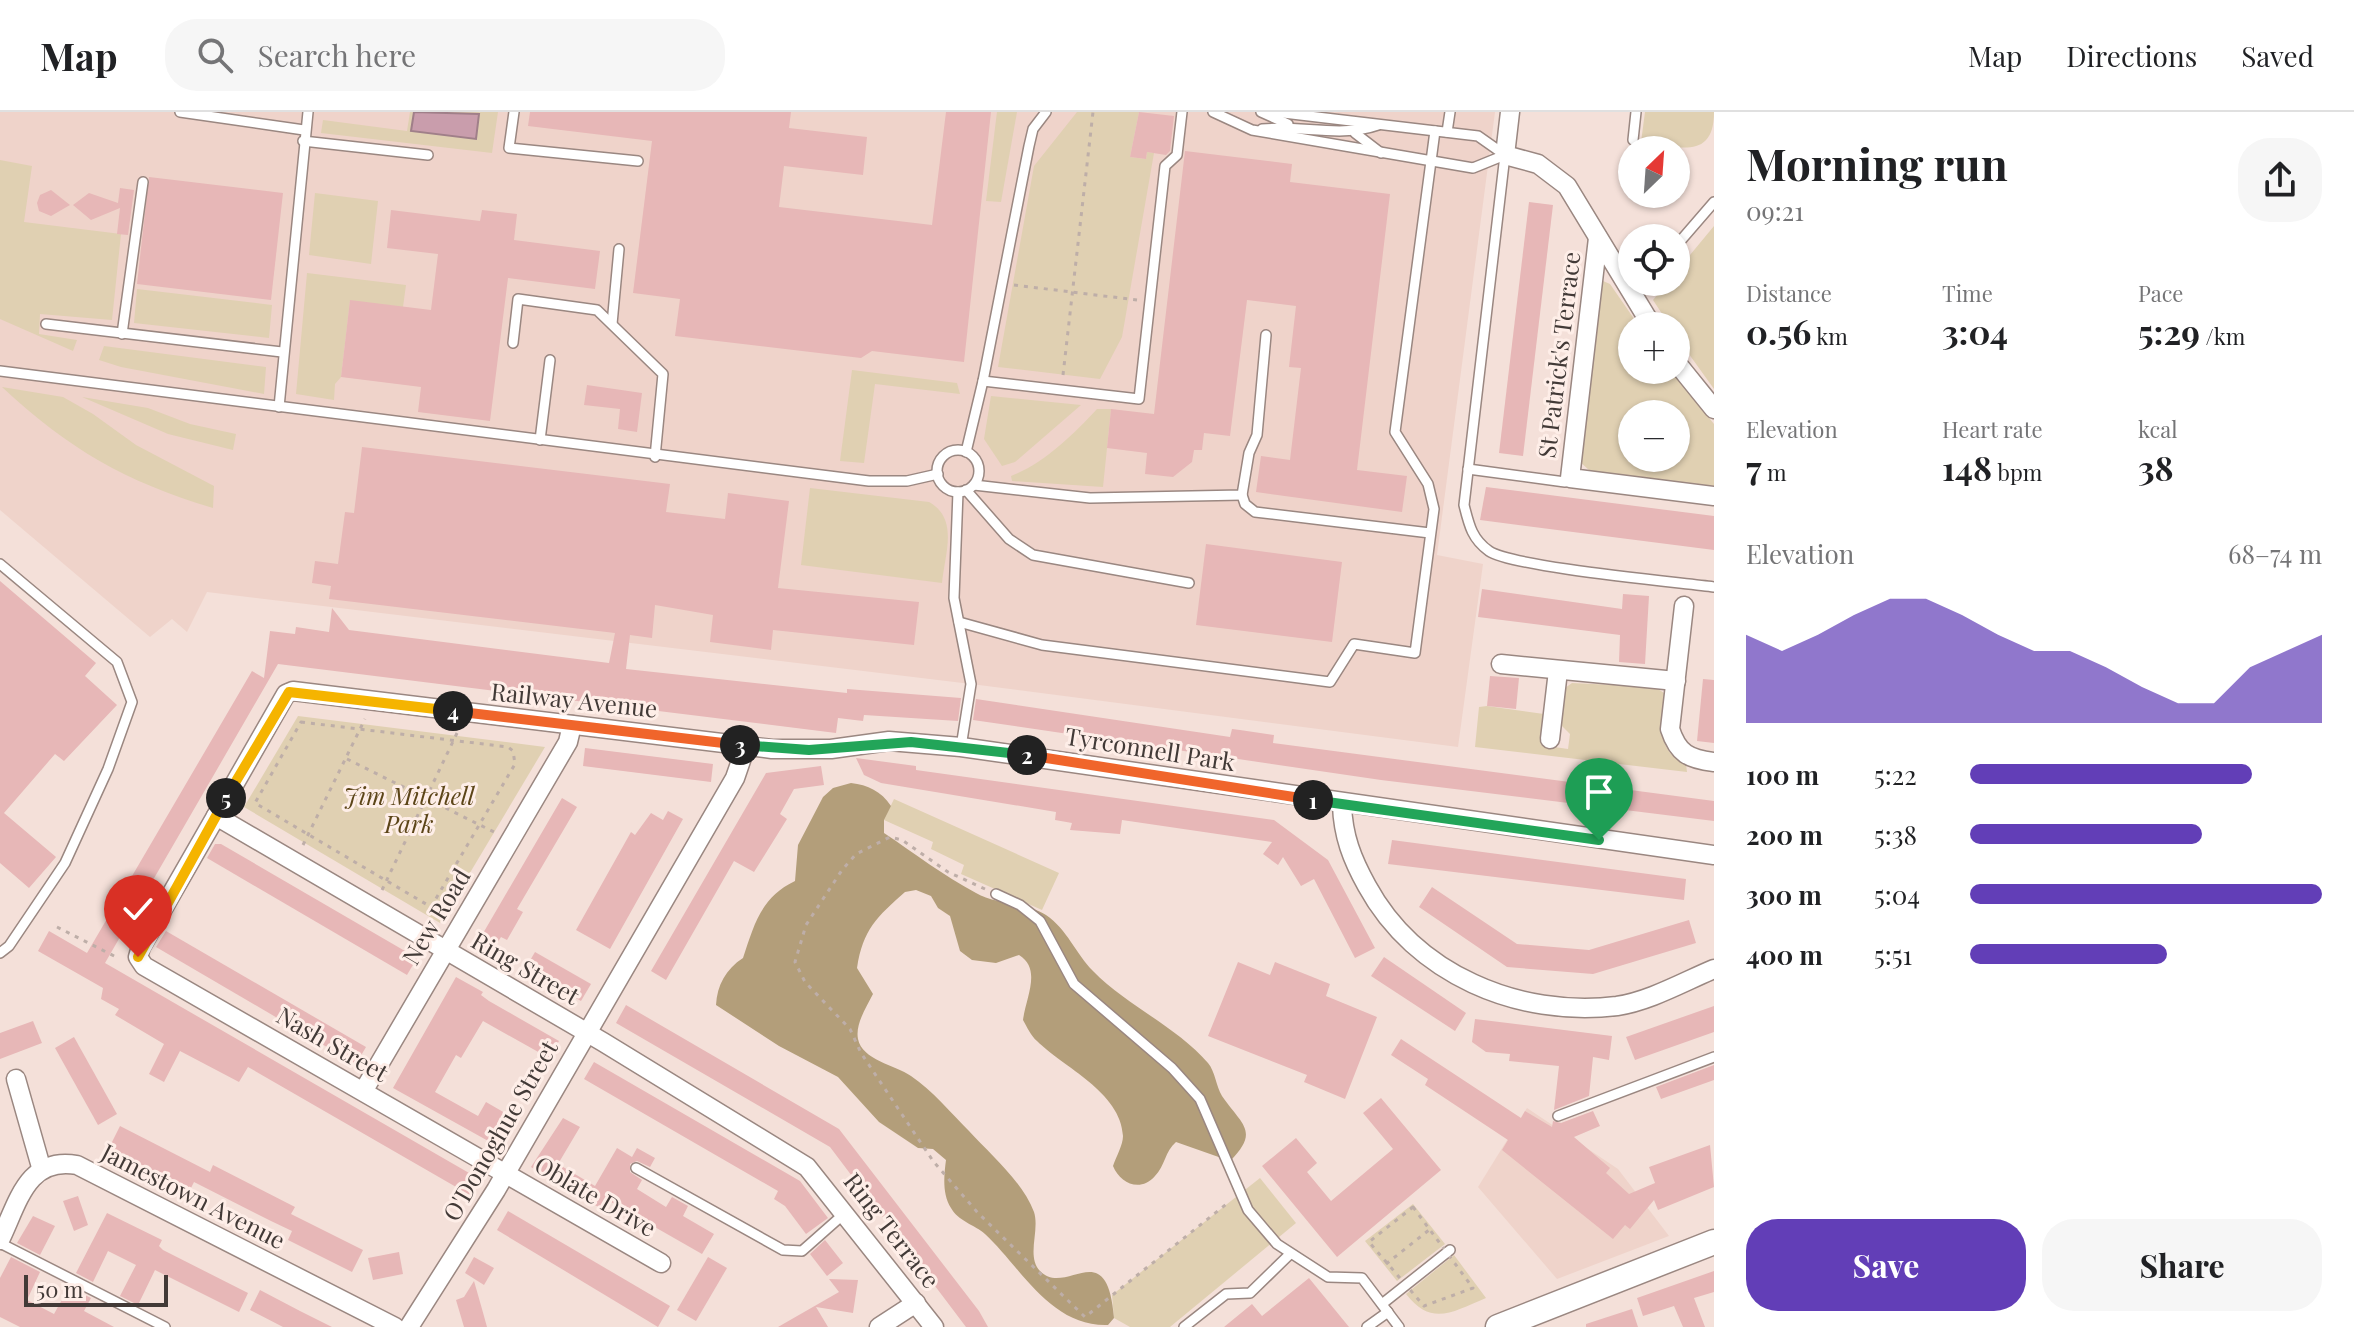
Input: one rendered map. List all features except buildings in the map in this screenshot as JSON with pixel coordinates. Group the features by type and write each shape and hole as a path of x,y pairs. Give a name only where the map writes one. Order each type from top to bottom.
{"main road":[{"path":"1498,1327 1714,1242"}],"street":[{"path":"1510,112 1505,155 1538,164 1567,186 1598,238 1618,263"},
{"name":"St Patrick's Terrace","path":"1570,478 1598,238"},
{"path":"1690,379 1714,409"},
{"path":"1570,478 1714,496"},
{"path":"1684,606 1670,729 1676,746 1687,757 1714,762"},
{"path":"1501,664 1676,681"},
{"path":"1550,739 1558,671"},
{"name":"Railway Avenue","path":"216,816 289,692 746,746 809,750 853,745"},
{"name":"New Road","path":"364,1090 568,742 572,725"},
{"name":"Tyrconnell Park","path":"853,745 911,742 961,747 1342,805 1714,855"},
{"name":"O'Donoghue Street","path":"409,1327 506,1173 735,778 746,746"},
{"path":"1342,805 1345,839 1354,861 1394,927 1424,956 1481,988 1532,1004 1617,1006 1714,969"},
{"name":"Ring Street","path":"216,816 587,1033 807,1167"},
{"name":"Nash Street","path":"216,816 138,957 144,966 506,1173"},
{"path":"0,1242 29,1181 41,1167 16,1079"},
{"name":"Jamestown Avenue","path":"41,1167 59,1162 77,1165 395,1327"},
{"name":"Ring Terrace","path":"807,1167 934,1327"},
{"name":"Oblate Drive","path":"506,1173 661,1263"},
{"path":"879,1327 916,1303"}],"lane":[{"path":"180,112 303,136 428,155"},
{"path":"279,407 303,136 308,112"},
{"path":"514,112 509,148 638,161"},
{"path":"966,452 1033,129 1046,112"},
{"path":"983,381 1139,399 1165,166 1177,155 1182,112"},
{"path":"1213,112 1252,130 1473,168 1505,155"},
{"path":"1261,112 1291,126"},
{"path":"1275,112 1478,136 1505,155"},
{"path":"1447,132 1450,112"},
{"path":"1633,136 1636,112"},
{"path":"1252,130 1291,126 1355,133 1381,124"},
{"path":"959,622 1042,645 1330,682 1354,644 1415,653 1434,509 1428,484 1395,432 1435,131"},
{"path":"1355,133 1383,154"},
{"path":"1505,155 1464,505 1472,536 1492,553 1714,587"},
{"path":"122,334 143,182"},
{"path":"1690,230 1714,202"},
{"path":"612,324 619,249"},
{"path":"513,343 518,299 597,310 663,374 655,457"},
{"path":"46,324 282,352"},
{"path":"1266,335 1257,435 1249,453 1242,495 1255,512 1430,533"},
{"path":"540,440 550,360"},
{"path":"0,371 655,457 869,481 907,481 938,474"},
{"path":"938,474 945,455 966,452"},
{"path":"961,747 971,684 954,578 966,489 979,466 966,452"},
{"path":"1468,469 1565,482 1570,478"},
{"path":"938,474 947,489 1090,498 1242,495"},
{"path":"966,489 1009,539 1033,555 1189,583"},
{"path":"0,564 117,662 132,702 108,769 65,863 9,946 0,953"},
{"path":"996,894 1020,905 1040,921 1074,984 1172,1068 1200,1099 1248,1210 1290,1254 1328,1277 1362,1278 1399,1327"},
{"path":"1558,1116 1714,1057"},
{"path":"636,1168 783,1250 802,1251 846,1213"},
{"path":"0,1242 165,1327"},
{"path":"1367,1327 1450,1250"},
{"path":"1184,1327 1226,1294 1250,1293 1290,1254"}],"path":[{"path":"1062,390 1093,112"},
{"path":"1002,284 1150,302"},
{"path":"302,848 362,730 365,716"},
{"path":"301,722 362,730 508,747 517,760 431,907 255,803 301,722"},
{"path":"380,893 455,741 458,728"},
{"path":"347,759 496,833"},
{"path":"996,894 948,872 902,840 890,837 874,842 849,862 825,893 798,944 795,962 805,982 850,1029 861,1053 933,1161 978,1213 1085,1317 1241,1193"},
{"path":"57,927 118,958"},
{"path":"1386,1264 1429,1230"}],"shaded area":[{"path":"0,112 1495,112 1437,555 1483,564 1458,747 971,684 207,592 187,632 172,619 150,637 0,510"},
{"path":"414,112 479,114 476,139 411,131"},
{"path":"851,783 868,787 883,796 891,806 884,820 884,833 929,864 984,897 1038,911 1053,921 1106,983 1181,1038 1208,1063 1222,1096 1245,1128 1244,1142 1230,1161 1176,1142 1149,1181 1137,1185 1125,1181 1113,1166 1123,1136 1120,1120 1112,1106 1102,1093 1035,1039 1023,1020 1031,984 1030,968 1026,961 1019,955 996,963 972,960 960,951 950,916 938,908 931,896 916,890 905,892 867,933 857,968 873,994 858,1027 861,1046 872,1057 911,1076 926,1088 1014,1179 1034,1212 1034,1258 1040,1271 1050,1277 1062,1278 1094,1272 1103,1278 1110,1292 1114,1318 1108,1325 1087,1323 1053,1306 985,1234 954,1212 945,1191 946,1160 933,1149 918,1148 879,1122 838,1077 779,1046 716,1005 720,984 727,972 743,958 760,913 774,895 795,881 798,845 823,797 833,788"},
{"path":"1527,1108 1618,1169 1669,1236 1557,1279 1478,1187"}],"green space":[{"path":"410,112 498,112 492,153 321,133 323,120 407,131"},
{"path":"997,112 1017,112 1001,202 986,201"},
{"path":"1077,112 1139,112 1130,157 1146,159 1147,152 1154,153 1122,337 1100,379 998,367 1034,166"},
{"path":"1645,112 1714,112 1708,138 1700,145 1690,147 1690,136 1642,136"},
{"path":"0,160 32,166 24,222 121,234 112,320 40,314 39,334 77,340 73,351 0,319"},
{"path":"315,193 378,201 371,264 309,255"},
{"path":"1714,226 1714,389 1690,356 1690,312 1661,312 1653,300 1656,296 1690,296 1690,255"},
{"path":"307,273 406,285 403,307 350,301 341,377 335,384 334,400 296,394"},
{"path":"1603,281 1610,284 1629,312 1618,312 1618,384 1681,384 1714,424 1714,486 1590,471 1578,460 1598,285"},
{"path":"137,289 272,305 269,338 134,323"},
{"path":"104,346 266,367 264,394 121,367 99,360"},
{"path":"852,370 957,383 960,394 875,384 864,463 840,461"},
{"path":"2,387 63,397 93,414 136,445 214,486 213,508 152,487 100,461 51,429"},
{"path":"991,396 1081,405 1015,462 1002,466 984,439"},
{"path":"82,397 148,408 190,424 236,434 233,450 168,434"},
{"path":"1097,409 1111,409 1103,487 1012,481 1011,476 1046,456"},
{"path":"810,488 929,502 938,509 947,527 942,583 801,565"},
{"path":"1572,683 1655,687 1664,693 1662,725 1665,743 1676,758 1686,764 1687,772 1475,747 1479,707 1487,706 1544,714 1541,745 1568,749 1570,734 1560,724 1565,688"},
{"name":"Jim Mitchell Park","path":"298,716 545,747 440,923 244,807"},
{"path":"894,799 1059,873 1042,910 961,874 964,865 931,849 933,842 884,820"},
{"path":"1260,1178 1296,1223 1170,1327 1130,1327 1114,1318 1112,1295"},
{"path":"1413,1204 1445,1244 1397,1281 1365,1241"},
{"path":"1454,1255 1486,1298 1453,1312 1425,1311 1406,1294"}],"route":[{"path":"138,957 263,732 286,694 293,691 772,749 831,749 889,741 1034,755 1342,805 1599,840"}]}
